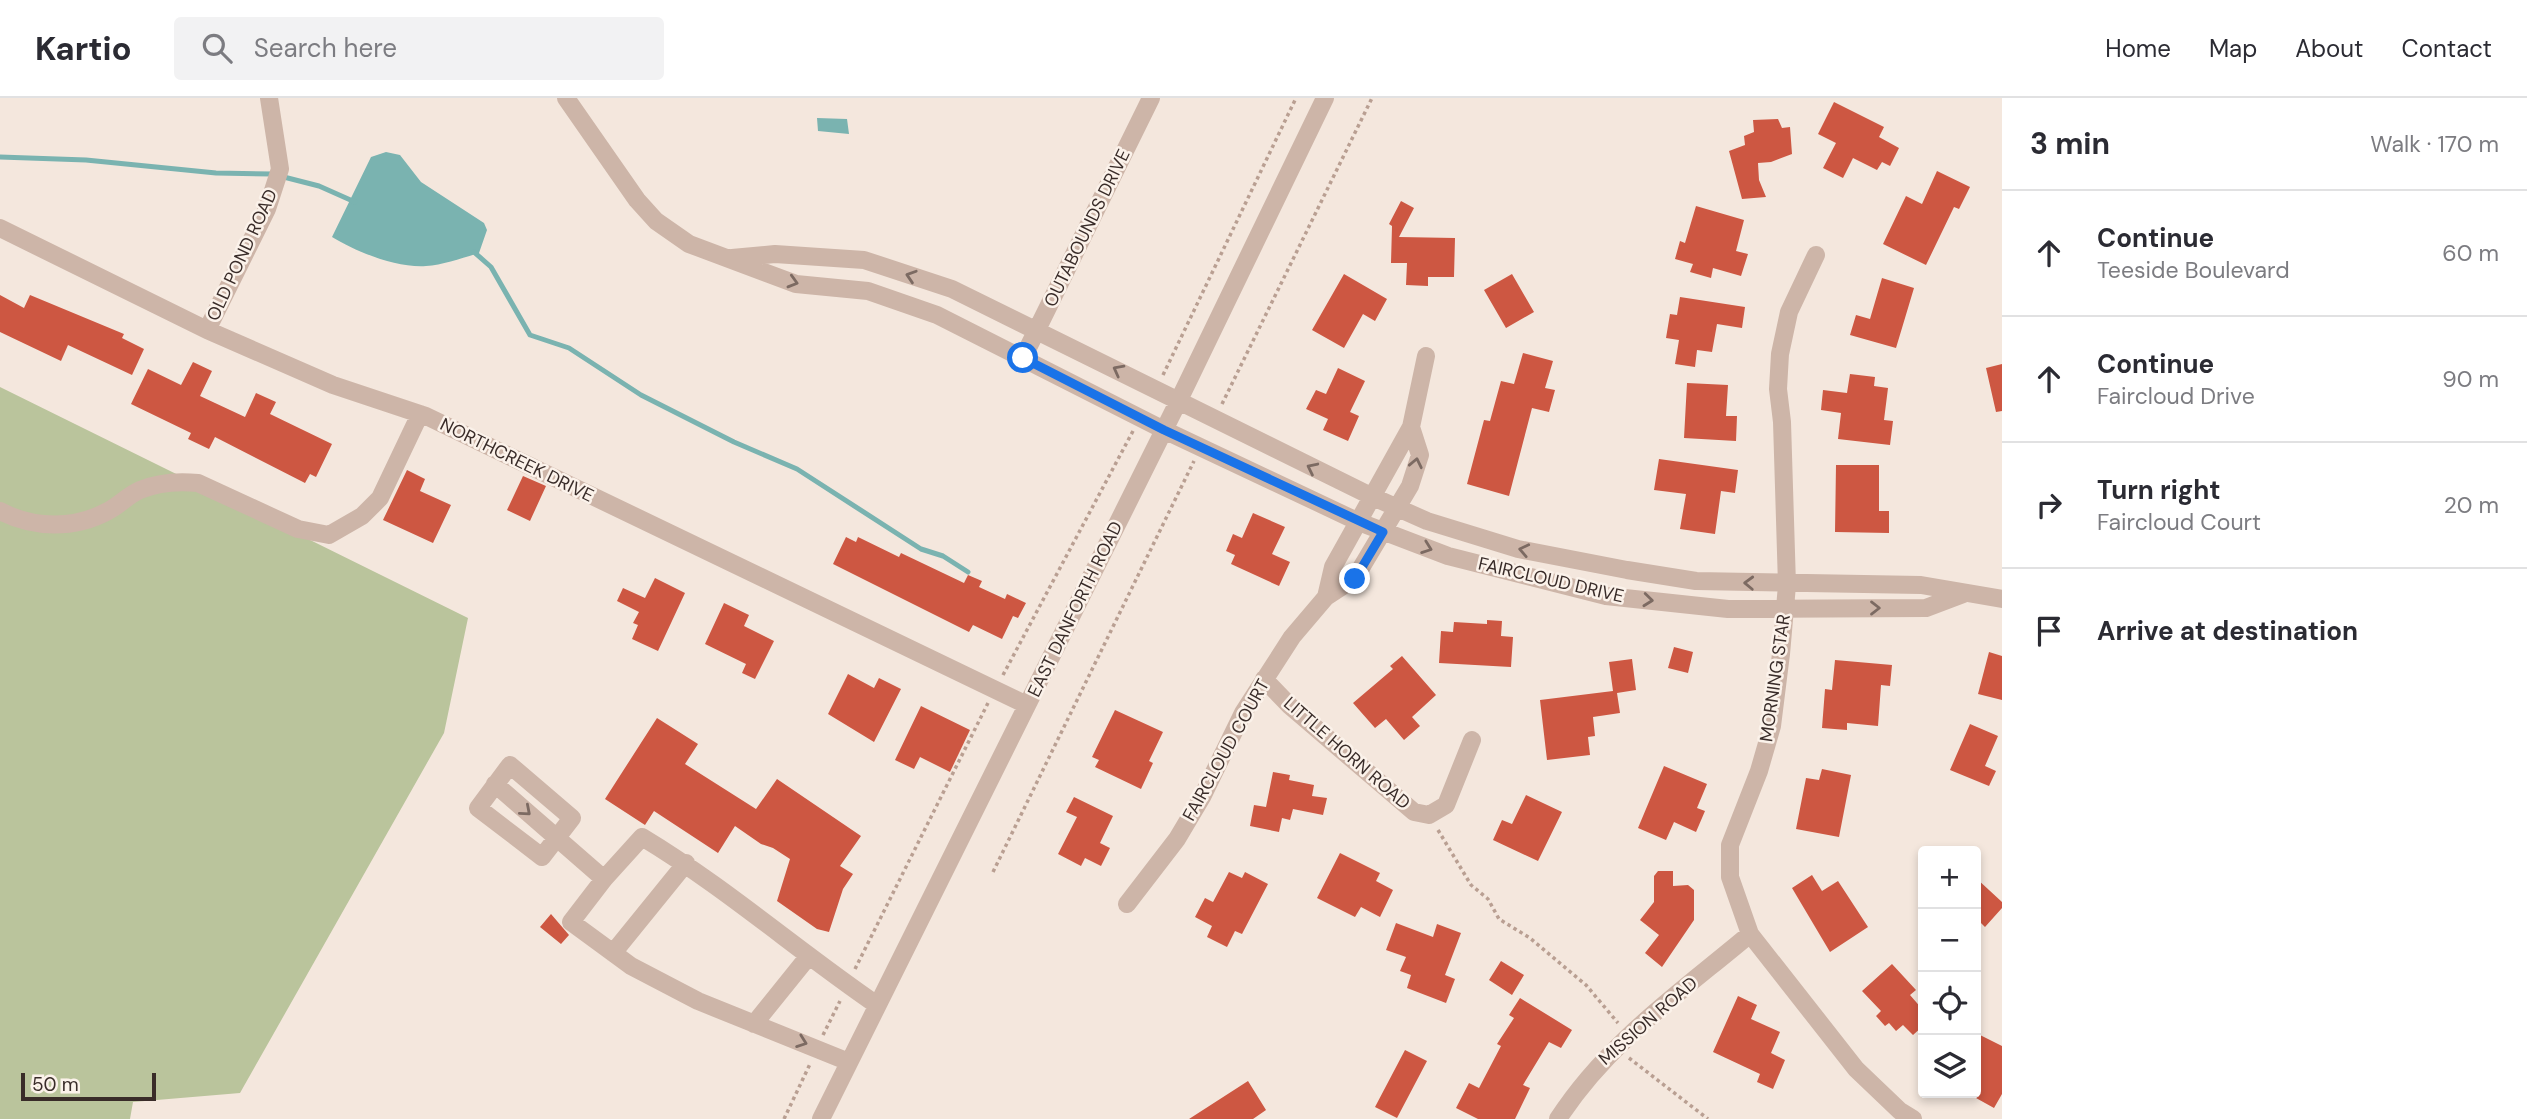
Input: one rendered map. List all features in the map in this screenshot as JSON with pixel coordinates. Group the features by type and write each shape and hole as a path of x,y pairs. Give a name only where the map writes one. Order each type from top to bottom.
{"street":[{"name":"OLD POND ROAD","path":"207,330 267,209 280,169 269,98"},
{"name":"FAIRCLOUD DRIVE","path":"566,98 637,200 656,221 689,244 796,284 880,295 937,315 1164,430 1202,445 1359,522 1448,556 1605,596 1728,609 1926,608 1963,594"},
{"name":"OUTABOUNDS DRIVE","path":"1023,358 1152,98"},
{"name":"EAST DANFORTH ROAD","path":"821,1119 1179,400 1325,98"},
{"name":"NORTHCREEK DRIVE","path":"0,228 207,330 332,384 420,414 1027,705"},
{"name":"FAIRCLOUD DRIVE","path":"729,258 775,254 864,260 952,289 1373,497 1427,521 1518,549 1696,581 1921,585 2002,599"},
{"name":"MORNING STAR","path":"1816,255 1789,312 1780,354 1778,388 1782,422 1787,584 1785,608 1772,726 1759,771 1730,845 1730,877 1750,934 1856,1069 1900,1111 1913,1119"},
{"name":"FAIRCLOUD COURT","path":"1326,597 1333,566 1373,497 1395,450 1411,427 1426,356"},
{"path":"0,511 31,523 52,526 95,518 142,490 181,482 198,483 298,529 328,535 362,516 380,498 420,414"},
{"name":"FAIRCLOUD COURT","path":"1127,904 1177,839 1264,680 1292,637 1326,597 1355,579 1383,532 1410,486 1420,455 1411,427"},
{"name":"LITTLE HORN ROAD","path":"1264,680 1290,706 1415,812 1429,815 1446,805 1472,740"},
{"path":"510,765 572,818 542,857 478,808 495,784 510,765"},
{"path":"495,784 604,879"},
{"path":"849,1062 698,1001 631,967 570,922 642,837 686,863 808,957 877,1005"},
{"path":"613,953 686,863"},
{"name":"MISSION ROAD","path":"1558,1119 1582,1082 1621,1041 1750,934"},
{"path":"754,1024 808,957"}],"path":[{"path":"1155,390 1296,98"},
{"path":"1214,420 1373,98"},
{"path":"784,1119 995,690 1140,418"},
{"path":"993,872 1202,445"},
{"path":"1429,815 1471,885 1488,899 1499,919 1530,938 1586,985 1621,1041 1707,1119"}],"green space":[{"path":"0,387 468,618 444,733 240,1093 133,1102 130,1119 0,1119"}],"water":[{"path":"817,118 847,119 849,134 818,131"},
{"path":"386,152 400,155 421,182 484,223 487,230 479,253 439,264 414,266 377,258 332,237 371,157"}],"building":[{"path":"1834,102 1884,127 1879,137 1899,148 1890,166 1882,162 1877,170 1853,158 1843,178 1823,168 1836,143 1818,134"},
{"path":"1778,119 1782,128 1790,127 1792,154 1771,162 1758,163 1759,180 1766,197 1742,199 1729,151 1745,145 1744,136 1754,132 1753,120"},
{"path":"1937,171 1970,187 1959,209 1954,207 1926,265 1883,244 1906,196 1922,204"},
{"path":"1401,201 1414,208 1399,237 1455,238 1454,277 1428,277 1428,286 1406,285 1407,263 1391,263 1392,226 1389,224"},
{"path":"1696,206 1744,220 1736,251 1748,254 1741,276 1713,268 1711,278 1690,272 1693,264 1675,259 1680,241 1685,243"},
{"path":"1344,274 1387,299 1375,321 1363,314 1344,348 1312,330"},
{"path":"1512,274 1534,312 1506,328 1484,290"},
{"path":"1882,278 1914,288 1896,348 1850,335 1856,315 1870,319"},
{"path":"0,295 24,308 30,295 124,334 122,338 144,349 132,375 68,345 61,361 0,332"},
{"path":"1680,297 1745,307 1742,328 1717,324 1712,352 1697,350 1695,367 1675,364 1679,340 1666,338 1670,314 1677,315"},
{"path":"1523,353 1553,361 1545,388 1555,390 1549,412 1532,408 1509,496 1467,484 1484,420 1490,421 1501,381 1514,384"},
{"path":"193,362 212,371 200,396 245,417 256,393 276,402 270,414 332,444 316,477 310,474 305,483 215,437 209,449 188,439 191,433 131,404 148,369 181,385"},
{"path":"2002,364 2002,411 1996,412 1986,368"},
{"path":"1338,368 1365,381 1350,412 1359,416 1348,441 1323,430 1328,419 1306,409 1316,390 1326,394"},
{"path":"1850,374 1875,377 1874,386 1888,388 1884,420 1893,421 1890,445 1838,439 1841,413 1821,410 1823,390 1847,393"},
{"path":"1687,383 1728,385 1726,416 1737,416 1736,441 1684,438"},
{"path":"1659,459 1738,470 1735,493 1721,491 1715,534 1680,529 1686,494 1654,490"},
{"path":"1836,465 1879,465 1879,511 1889,511 1889,533 1835,532"},
{"path":"407,470 425,479 420,491 451,505 433,543 383,520"},
{"path":"523,476 546,486 530,521 507,510"},
{"path":"1253,513 1285,527 1272,554 1290,562 1279,586 1231,564 1235,555 1226,551 1233,534 1242,538"},
{"path":"846,537 856,542 858,537 899,557 901,553 964,583 968,575 982,581 979,587 1005,599 1007,594 1026,603 1018,618 1013,616 1002,639 973,625 969,632 833,564"},
{"path":"655,578 685,593 658,651 632,639 638,625 633,623 639,612 617,601 623,588 645,598"},
{"path":"724,603 749,615 744,626 774,641 755,679 742,673 746,664 705,644"},
{"path":"1487,620 1502,621 1501,636 1513,637 1511,667 1439,663 1441,631 1453,632 1454,622 1487,624"},
{"path":"1674,647 1693,652 1688,673 1668,668"},
{"path":"1989,652 2002,656 2002,700 1978,694"},
{"path":"1402,656 1436,695 1412,717 1420,726 1404,740 1386,719 1375,728 1353,703 1393,669 1390,666"},
{"path":"1632,659 1636,690 1617,693 1620,713 1593,717 1595,736 1588,737 1590,755 1547,760 1540,700 1613,691 1609,662"},
{"path":"1835,660 1892,665 1890,686 1881,685 1878,726 1847,723 1847,730 1822,728 1825,689 1832,690"},
{"path":"848,674 874,688 879,678 901,689 874,742 828,714"},
{"path":"921,706 970,730 950,772 920,757 914,769 895,760"},
{"path":"1115,710 1163,732 1149,761 1153,763 1141,789 1095,767 1099,760 1092,757"},
{"path":"657,718 698,744 685,764 756,809 777,779 861,836 840,866 853,874 843,889 829,932 817,929 777,901 790,859 773,848 761,844 735,826 718,853 654,811 645,825 605,799"},
{"path":"1970,724 1998,736 1985,766 1996,771 1989,786 1950,770"},
{"path":"1664,766 1707,784 1697,808 1705,811 1696,832 1674,822 1666,840 1638,828"},
{"path":"1822,769 1851,775 1839,837 1796,829 1806,778 1819,780"},
{"path":"1273,772 1290,775 1289,780 1314,785 1312,796 1327,798 1323,815 1293,809 1290,820 1282,818 1279,832 1250,826 1254,805 1266,807"},
{"path":"1526,795 1562,812 1538,861 1493,840 1502,820 1512,824"},
{"path":"1074,797 1113,816 1100,843 1110,848 1101,866 1085,858 1081,866 1058,854 1077,817 1066,812"},
{"path":"1340,853 1380,873 1376,881 1393,890 1380,917 1361,907 1355,917 1317,898"},
{"path":"1658,871 1673,871 1673,886 1688,885 1694,890 1694,920 1662,967 1645,953 1659,935 1640,920 1654,902 1654,876"},
{"path":"1229,872 1242,878 1245,872 1268,884 1242,934 1235,931 1227,947 1207,937 1212,926 1195,917 1205,898 1213,902"},
{"path":"1812,875 1822,891 1838,881 1868,927 1830,952 1792,888"},
{"path":"1981,883 2002,902 2002,908 1985,927 1981,923"},
{"path":"551,914 569,935 561,944 540,927"},
{"path":"1396,923 1433,937 1437,924 1461,933 1445,975 1455,979 1446,1003 1407,988 1411,975 1400,971 1406,957 1386,950"},
{"path":"1501,961 1524,975 1512,995 1489,980"},
{"path":"1892,964 1916,990 1910,995 1918,1004 1918,1030 1913,1035 1903,1025 1896,1031 1889,1023 1885,1026 1876,1016 1881,1011 1862,991"},
{"path":"1738,996 1757,1005 1751,1019 1780,1032 1771,1053 1785,1060 1773,1089 1757,1082 1760,1074 1713,1052"},
{"path":"1520,998 1572,1030 1561,1048 1549,1042 1523,1085 1530,1088 1515,1119 1478,1119 1456,1108 1469,1083 1479,1088 1501,1046 1497,1044 1514,1018 1509,1015"},
{"path":"1981,1036 2002,1046 2002,1094 1994,1108 1976,1098 1981,1098"},
{"path":"1405,1050 1427,1061 1397,1118 1375,1107"},
{"path":"1248,1081 1266,1110 1253,1119 1189,1119"}],"waterway":[{"path":"0,157 86,160 216,173 272,174 319,186 355,202"},
{"path":"474,252 491,267 530,335 569,348 641,395 734,442 797,469 921,549 943,556 968,572"}],"route":[{"path":"1023,358 1164,430 1202,445 1383,532 1355,579"}]}
